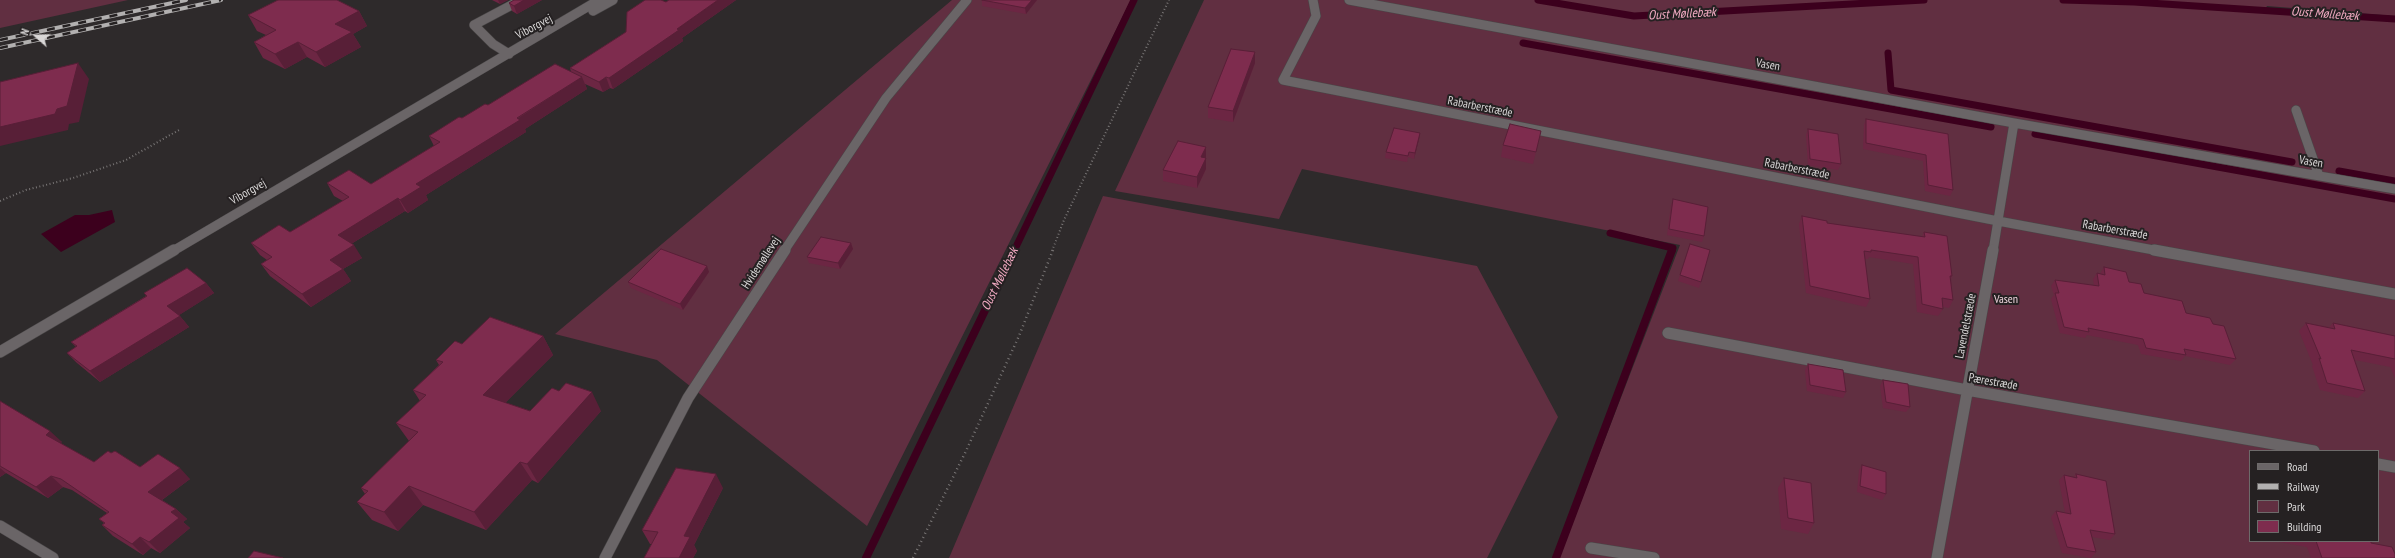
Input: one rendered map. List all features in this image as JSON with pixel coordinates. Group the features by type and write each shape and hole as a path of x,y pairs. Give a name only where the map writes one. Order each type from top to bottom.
{"street":[{"path":"509,54 493,44 474,26 521,0"},
{"name":"Viborgvej","path":"0,352 599,0"},
{"name":"Viborgvej","path":"509,54 613,0"},
{"name":"Hvidemøllevej","path":"605,558 688,398 819,197 886,98 967,0"},
{"name":"Rabarberstræde","path":"1313,0 1316,16 1283,80 1998,221 2395,294"},
{"name":"Vasen","path":"1349,0 2014,122 2395,189"},
{"path":"2296,110 2319,176"},
{"name":"Lavendelstræde","path":"1937,558 1998,221 2014,122"},
{"name":"Pærestræde","path":"1668,333 1967,390 2308,450"},
{"path":"2379,464 2395,467"},
{"path":"0,526 53,558"},
{"path":"1591,548 1654,558"}],"path":[{"path":"913,558 966,451 1019,336 1064,220 1169,0"},
{"path":"0,201 26,190 74,178 126,160 179,130"}],"green space":[{"path":"0,0 128,0 0,28"},
{"path":"952,0 1131,0 867,526 657,360 555,334"},
{"name":"Vasen","path":"1204,0 2395,0 2395,16 2267,6 2263,13 2395,21 2395,558 1559,558 1680,245 1302,169 1279,219 1115,191"},
{"path":"1103,196 1477,266 1558,417 1487,558 949,558"}],"shaded area":[{"path":"112,210 115,222 61,252 41,234 75,215 89,215"}],"building":[{"path":"278,0 337,0 359,11 335,24 352,32 316,52 298,42 275,54 254,42 276,30 248,15"},
{"path":"514,0 524,0 514,6 509,3"},
{"path":"645,0 661,0 666,2 669,0 718,0 677,29 679,30 609,78 606,77 599,82 570,68 626,32 627,12"},
{"path":"982,0 1032,0 1025,8"},
{"path":"1231,49 1255,52 1233,111 1208,107"},
{"path":"78,63 67,106 57,109 55,114 0,127 0,82"},
{"path":"555,64 582,77 517,118 520,120 416,184 421,187 400,200 398,198 338,235 354,245 330,260 343,269 302,294 261,264 272,257 251,243 279,225 290,232 349,197 327,183 349,170 371,184 440,142 429,136 459,117 462,118 485,104 488,105"},
{"path":"1866,119 1948,134 1953,190 1928,185 1926,155 1866,143"},
{"path":"1510,124 1541,131 1536,152 1503,145"},
{"path":"1394,128 1420,133 1415,153 1409,152 1408,156 1386,152"},
{"path":"1808,129 1838,134 1841,164 1810,159"},
{"path":"1178,141 1206,147 1201,157 1206,158 1197,177 1163,170"},
{"path":"1673,199 1708,207 1704,236 1669,229"},
{"path":"1802,216 1827,221 1827,223 1925,237 1924,232 1947,236 1952,276 1950,276 1953,300 1942,298 1943,309 1922,304 1918,257 1871,250 1871,252 1864,251 1870,299 1810,286"},
{"path":"821,237 851,243 838,263 807,257"},
{"path":"1690,244 1710,250 1701,282 1680,275"},
{"path":"661,249 707,266 680,304 628,282"},
{"path":"2104,267 2126,272 2129,282 2141,284 2144,293 2182,301 2186,313 2210,318 2213,324 2224,326 2236,359 2184,349 2186,355 2146,348 2143,339 2088,328 2089,332 2064,327 2055,293 2059,293 2055,280 2099,286 2097,273 2105,275"},
{"path":"187,268 206,283 167,306 180,316 90,371 67,353 77,346 71,342 147,296 144,293"},
{"path":"490,317 543,336 483,395 530,411 552,388 559,391 566,383 592,392 527,464 520,462 474,512 409,486 384,512 357,502 368,491 361,488 418,432 396,423 426,395 413,390 443,362 436,360 455,341 462,344"},
{"path":"2306,323 2335,329 2333,323 2395,336 2395,359 2351,350 2365,391 2327,383 2319,358 2321,359"},
{"path":"1808,364 1843,370 1846,392 1810,385"},
{"path":"1883,380 1908,384 1910,407 1886,402"},
{"path":"0,401 50,431 46,435 94,462 108,451 111,453 115,451 140,467 158,454 180,468 148,492 176,509 171,512 179,518 149,542 140,537 132,544 102,525 105,523 99,519 109,512 61,479 51,476 36,487 0,466"},
{"path":"1862,465 1886,472 1886,494 1860,486"},
{"path":"676,468 716,474 684,536 690,537 679,558 644,558 658,532 642,530"},
{"path":"2076,474 2106,481 2115,534 2090,530 2096,552 2067,547 2056,511 2071,514 2064,475 2077,478"},
{"path":"1784,478 1811,483 1814,523 1788,518"},
{"path":"2316,542 2371,542 2392,547 2395,554 2395,558 2322,558"},
{"path":"254,551 283,558 248,558"}],"waterway":[{"name":"Oust Møllebæk","path":"1014,251 1134,0"},
{"name":"Oust Møllebæk","path":"1538,0 1634,16 1924,0"},
{"name":"Oust Møllebæk","path":"2063,0 2134,2 2395,19"},
{"path":"1523,43 1991,127"},
{"path":"1888,53 1891,90 2292,162"},
{"path":"2035,134 2395,199"},
{"path":"2339,171 2395,181"},
{"path":"1610,233 1673,248 1672,251"},
{"name":"Oust Møllebæk","path":"866,558 1014,250"},
{"path":"1556,558 1672,250"}],"railway":[{"path":"0,40 186,0"},
{"path":"0,48 221,0"}]}
